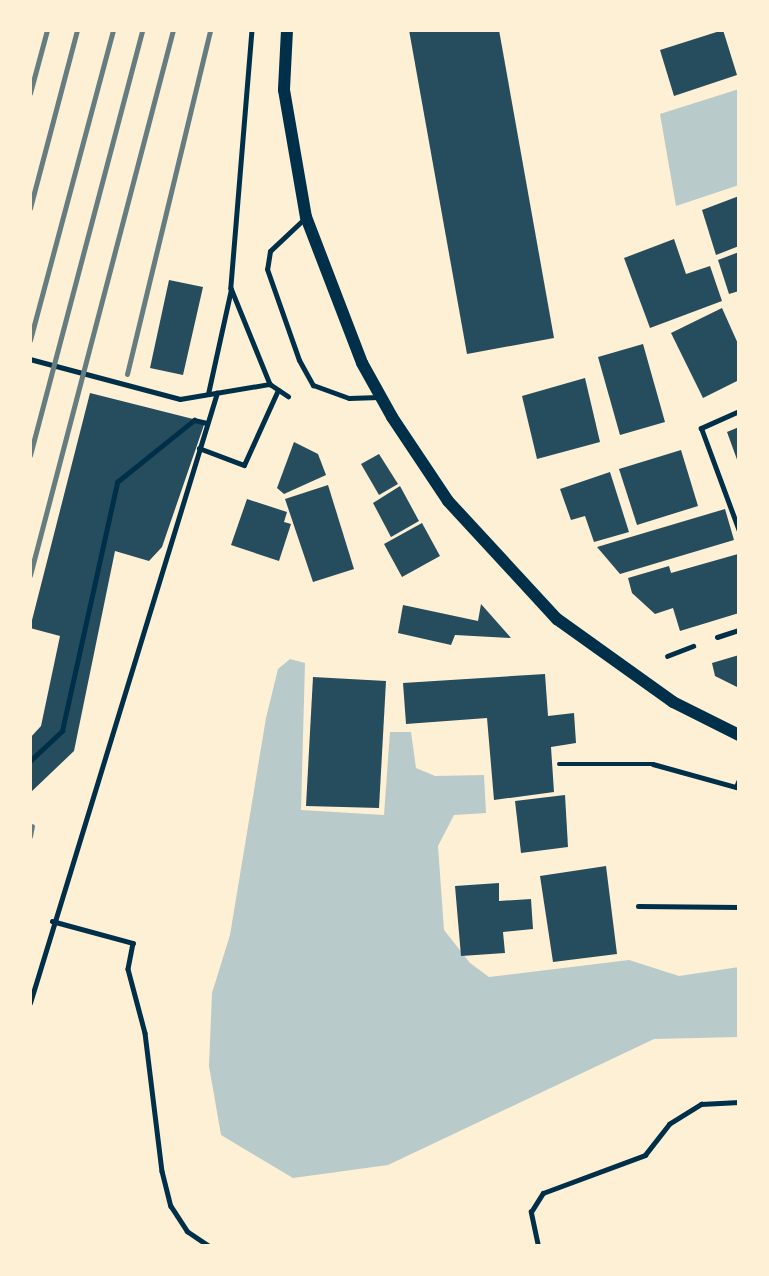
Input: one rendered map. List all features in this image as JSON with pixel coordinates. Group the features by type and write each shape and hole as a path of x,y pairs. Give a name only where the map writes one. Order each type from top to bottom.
{"street":[{"path":"286,30 284,90 306,216 379,397 448,501 557,619 663,695 739,735"}],"lane":[{"path":"306,216 270,251 267,269 299,360 313,385 349,398 379,397"},
{"path":"739,411 701,428 739,531"},
{"path":"717,637 739,630"}],"path":[{"path":"208,394 231,288 252,30"},
{"path":"30,359 180,399 270,384 231,288"},
{"path":"199,448 244,465 278,390"},
{"path":"30,1003 51,921 217,393"},
{"path":"30,761 62,731 117,482 194,419 207,423"},
{"path":"559,764 653,764 736,787 739,780"},
{"path":"638,906 739,907"},
{"path":"51,921 133,943 128,969 145,1033 162,1171 182,1222 209,1246"},
{"path":"537,1246 531,1212 543,1193 645,1155 669,1124 701,1104 739,1102"}],"shaded area":[{"path":"739,89 739,185 676,206 660,114"},
{"path":"290,659 305,663 301,810 384,815 390,732 411,732 416,768 435,776 484,775 486,813 454,815 438,846 444,930 470,963 489,977 629,960 679,976 739,967 739,1037 654,1039 388,1165 293,1178 221,1135 209,1066 212,993 230,935 266,718 278,669"}],"building":[{"path":"409,30 499,30 554,338 467,354"},
{"path":"723,30 737,75 674,96 660,50"},
{"path":"739,196 739,246 716,255 702,210"},
{"path":"674,239 686,274 710,266 722,301 650,328 624,258"},
{"path":"739,252 739,291 729,294 718,260"},
{"path":"169,280 203,287 183,375 150,368"},
{"path":"722,308 739,346 739,380 703,398 671,333"},
{"path":"643,344 665,422 620,435 598,357"},
{"path":"585,378 600,442 537,459 522,396"},
{"path":"90,393 205,422 162,547 149,561 115,551 74,751 30,793 30,738 41,726 60,636 30,628"},
{"path":"739,427 739,465 727,432"},
{"path":"294,442 318,454 326,475 284,494 277,488"},
{"path":"681,450 698,506 637,525 619,469"},
{"path":"379,454 398,484 379,495 361,464"},
{"path":"610,472 629,532 594,542 585,516 571,520 560,489"},
{"path":"328,485 354,569 313,582 285,499"},
{"path":"400,486 419,521 391,537 373,503"},
{"path":"247,499 287,512 284,522 291,524 279,561 231,545"},
{"path":"725,509 734,540 620,574 597,547"},
{"path":"422,523 440,556 402,577 384,544"},
{"path":"738,554 739,613 680,631 673,608 655,614 632,593 628,578 669,566 671,573"},
{"path":"481,604 511,638 455,635 451,645 398,633 403,605 478,621"},
{"path":"739,655 739,688 715,676 712,663"},
{"path":"545,674 548,716 574,713 576,743 551,747 554,792 494,800 487,718 406,724 403,683"},
{"path":"313,677 386,681 379,808 306,806"},
{"path":"565,795 568,847 521,853 515,801"},
{"path":"606,866 617,954 553,962 540,876"},
{"path":"499,883 499,901 531,899 533,929 503,932 505,953 461,956 455,886"}],"railway":[{"path":"30,93 47,30"},
{"path":"30,208 77,30"},
{"path":"30,340 113,30"},
{"path":"30,455 142,30"},
{"path":"30,575 173,30"},
{"path":"127,374 210,30"},
{"path":"30,836 32,826"}]}
